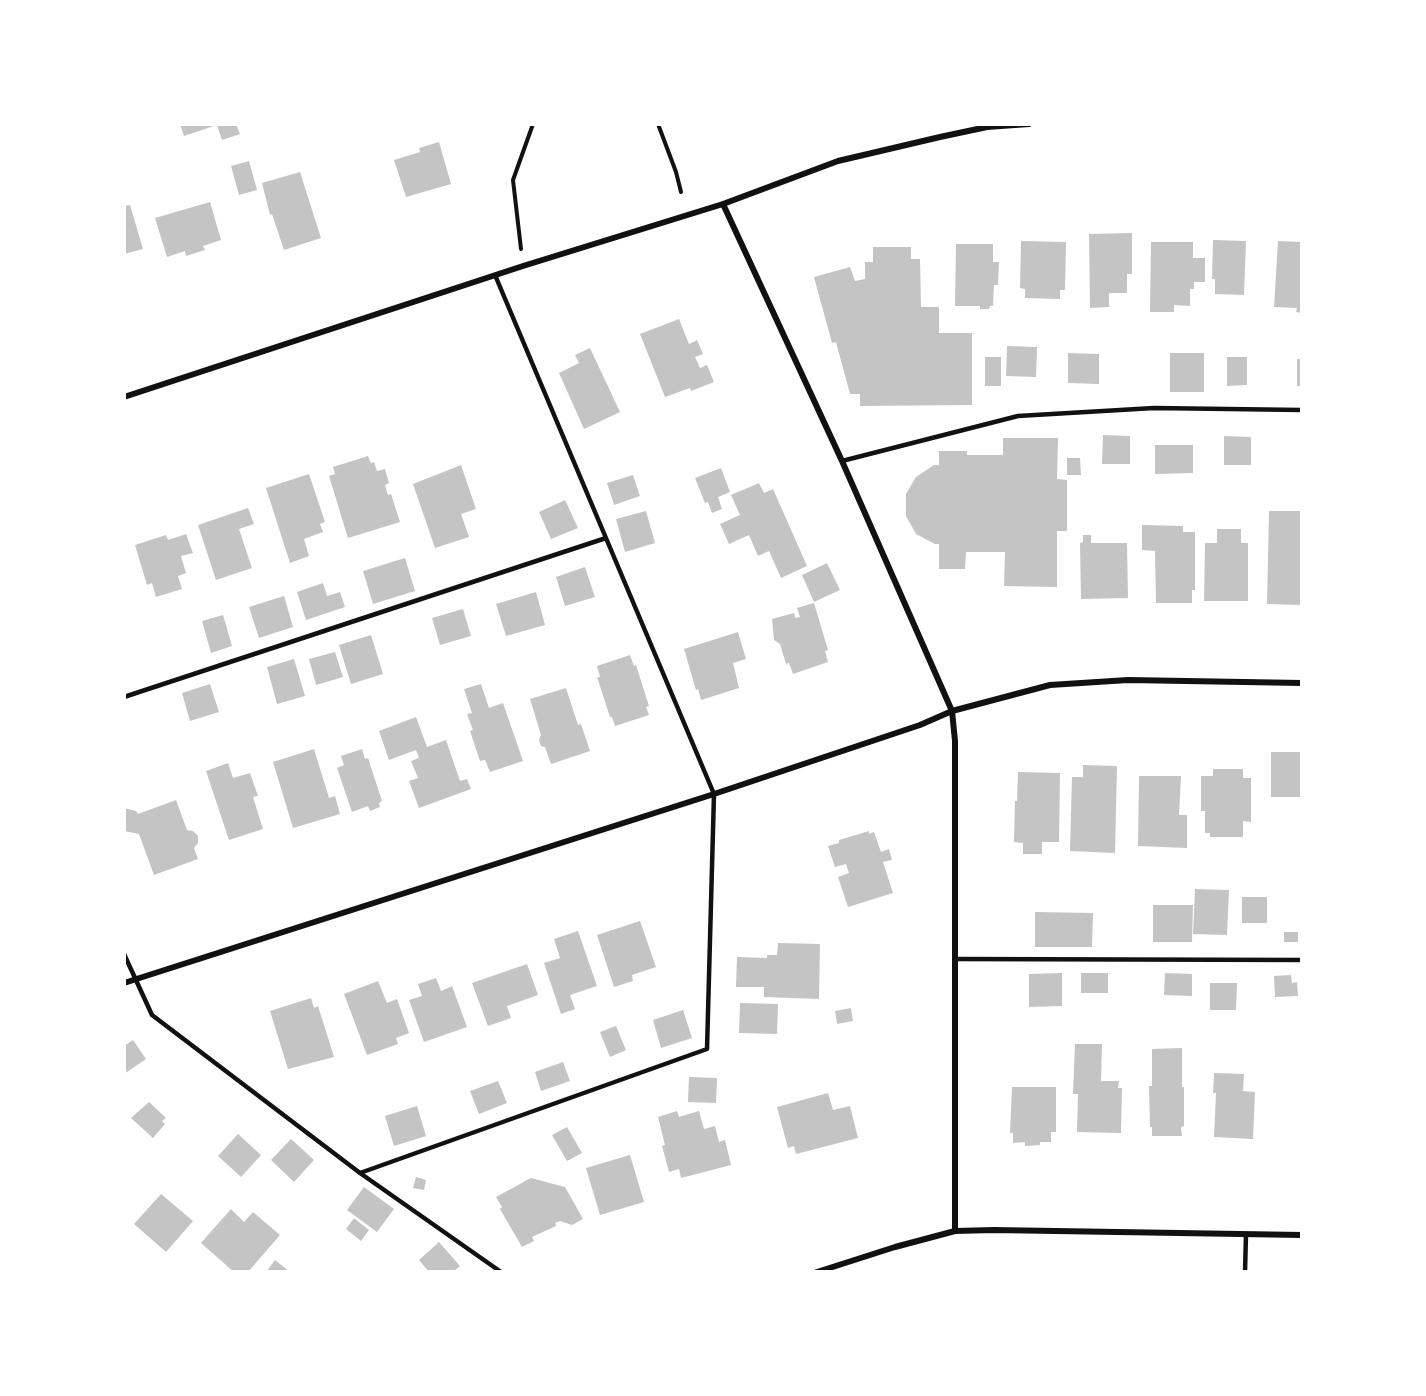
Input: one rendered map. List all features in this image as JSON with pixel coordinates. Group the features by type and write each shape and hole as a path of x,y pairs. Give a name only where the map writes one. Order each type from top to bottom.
{"street":[{"path":"124,397 495,275 723,204 838,162 976,130 1029,124"},
{"path":"723,204 842,461 952,711 955,741 955,1231"},
{"path":"124,983 714,794 952,711 1050,685 1128,680 1302,683"},
{"path":"817,1272 955,1231 1302,1235"}],"lane":[{"path":"360,1173 707,1049 714,794 495,275"},
{"path":"842,461 1018,416 1154,408 1302,410"},
{"path":"124,697 606,538"},
{"path":"124,954 152,1015 360,1173 501,1272"},
{"path":"955,959 1302,960"},
{"path":"1245,1272 1246,1234"}],"path":[{"path":"523,266 513,180 533,124"},
{"path":"658,124 681,192"}],"building":[{"path":"180,124 236,124 240,134 222,140 217,125 184,136"},
{"path":"439,142 451,184 406,197 394,160 420,152 419,148"},
{"path":"249,161 257,190 239,195 231,166"},
{"path":"300,172 321,238 284,250 272,214 270,215 262,183"},
{"path":"210,202 221,240 203,246 205,250 186,256 185,251 167,257 155,218"},
{"path":"130,205 143,249 124,254 124,206"},
{"path":"1132,233 1132,274 1127,274 1127,293 1109,293 1109,307 1090,308 1089,234"},
{"path":"1213,240 1246,241 1244,295 1215,294 1215,279 1212,279"},
{"path":"1021,241 1066,242 1065,290 1060,290 1060,299 1025,298 1025,289 1020,288"},
{"path":"1278,241 1302,242 1302,313 1296,312 1297,308 1274,307"},
{"path":"1151,242 1193,242 1193,258 1205,258 1205,282 1194,282 1194,289 1190,289 1190,306 1174,305 1174,312 1150,312"},
{"path":"956,244 993,244 993,262 999,262 998,285 994,285 993,306 989,309 980,309 980,306 955,306"},
{"path":"873,247 911,247 911,259 920,259 921,307 939,307 939,333 972,333 972,405 860,406 860,394 850,394 836,342 832,343 814,277 850,267 855,281 865,279 865,262 873,262"},
{"path":"679,319 689,344 697,340 703,354 695,357 700,368 707,365 714,382 691,391 690,388 665,397 640,334"},
{"path":"1007,346 1037,347 1036,377 1006,376"},
{"path":"590,348 620,412 584,429 559,373 579,363 575,355"},
{"path":"1068,353 1099,354 1099,384 1068,383"},
{"path":"1170,353 1204,353 1204,392 1170,392"},
{"path":"985,357 1001,357 1001,386 985,386"},
{"path":"1227,357 1247,357 1247,385 1227,386"},
{"path":"1297,359 1302,359 1302,386 1297,386"},
{"path":"1103,435 1130,436 1130,464 1102,464"},
{"path":"1224,436 1251,437 1251,465 1224,465"},
{"path":"1003,438 1058,438 1057,479 1067,480 1067,531 1057,531 1057,587 1004,586 1005,552 966,552 965,569 939,569 939,544 916,534 906,516 906,494 916,477 934,465 939,465 939,451 967,451 967,455 1003,455"},
{"path":"1155,445 1193,445 1193,473 1155,474"},
{"path":"368,456 371,463 374,462 377,471 385,469 389,483 385,485 388,495 391,494 400,522 348,538 329,476 335,474 333,467"},
{"path":"1067,458 1080,458 1081,475 1067,475"},
{"path":"461,465 476,509 461,514 469,537 435,548 413,484"},
{"path":"721,468 730,492 718,497 722,509 712,513 708,502 705,503 695,478"},
{"path":"309,474 325,522 320,524 323,532 304,539 309,556 290,563 266,488"},
{"path":"633,475 640,496 614,505 607,483"},
{"path":"759,483 764,493 773,489 807,566 781,578 769,551 758,556 749,535 729,544 720,524 740,515 731,495"},
{"path":"565,500 578,528 551,539 539,512"},
{"path":"248,508 254,524 239,529 252,568 216,580 198,525"},
{"path":"646,511 655,543 625,552 616,519"},
{"path":"1269,511 1302,511 1302,605 1267,604"},
{"path":"1142,525 1183,526 1183,532 1195,532 1195,590 1192,590 1192,603 1156,603 1155,551 1142,550"},
{"path":"1217,529 1241,529 1241,543 1248,543 1248,601 1204,601 1205,543 1217,543"},
{"path":"186,534 193,553 181,556 186,573 178,576 182,589 156,597 152,583 147,585 135,545 166,535 168,540"},
{"path":"1083,535 1091,535 1091,543 1127,543 1128,598 1081,599 1080,543 1083,542"},
{"path":"405,558 415,591 373,604 363,571"},
{"path":"827,563 840,590 814,602 802,575"},
{"path":"585,567 595,597 565,606 556,577"},
{"path":"323,583 327,596 340,592 345,607 306,620 297,592"},
{"path":"536,592 545,625 506,636 496,604"},
{"path":"284,596 293,627 259,638 249,607"},
{"path":"814,603 828,650 825,651 828,662 793,674 789,663 786,664 780,644 774,640 772,619 794,613 795,618 800,617 797,608"},
{"path":"463,609 471,636 440,645 432,618"},
{"path":"223,615 232,646 211,653 202,621"},
{"path":"738,632 746,659 733,663 739,688 701,700 684,649"},
{"path":"371,635 383,674 351,684 339,645"},
{"path":"335,652 343,677 316,685 309,659"},
{"path":"630,655 634,666 636,665 649,706 646,707 649,715 615,726 597,677 600,677 597,666"},
{"path":"294,659 305,696 277,704 267,667"},
{"path":"210,684 219,712 190,721 182,693"},
{"path":"481,684 489,708 503,703 523,761 490,772 485,760 480,761 470,731 473,730 467,714 472,713 464,689"},
{"path":"566,688 578,725 581,724 590,751 551,764 545,747 541,746 539,740 541,735 530,699"},
{"path":"416,717 427,747 446,740 460,781 467,779 471,789 419,808 409,781 418,778 411,761 419,758 416,750 389,760 379,731"},
{"path":"314,749 329,798 335,796 340,814 293,828 273,762"},
{"path":"362,749 365,759 368,758 382,801 379,803 380,807 370,811 368,806 352,812 337,768 344,765 341,756"},
{"path":"1271,752 1302,752 1302,797 1271,797"},
{"path":"228,763 233,778 250,773 258,796 253,797 263,829 229,840 206,771"},
{"path":"1083,765 1117,766 1115,853 1070,851 1072,777 1083,777"},
{"path":"1213,769 1243,769 1243,778 1251,778 1251,822 1243,821 1243,837 1210,837 1210,833 1205,833 1205,811 1201,811 1201,776 1213,776"},
{"path":"1018,772 1060,773 1059,842 1042,842 1042,854 1023,854 1023,843 1014,842"},
{"path":"1139,776 1181,776 1179,815 1187,815 1187,848 1138,846"},
{"path":"176,800 187,830 193,831 198,836 198,843 194,848 198,859 154,875 139,834 124,831 124,808 136,811 138,814"},
{"path":"869,831 869,834 874,832 881,852 889,849 892,860 883,862 893,893 848,907 838,877 849,873 846,864 835,867 828,846 839,843 839,840"},
{"path":"1195,889 1229,890 1227,935 1193,934"},
{"path":"1242,897 1267,897 1267,923 1242,923"},
{"path":"1153,905 1193,905 1192,942 1153,942"},
{"path":"1035,912 1093,913 1092,947 1035,947"},
{"path":"640,921 656,967 632,975 633,981 614,987 597,935"},
{"path":"578,931 597,986 570,995 575,1009 561,1014 544,963 560,958 554,939"},
{"path":"1284,932 1298,932 1298,942 1284,942"},
{"path":"778,943 820,944 819,999 764,997 764,987 736,987 737,957 767,958 767,955 777,955"},
{"path":"527,964 538,995 507,1006 511,1018 488,1026 472,983"},
{"path":"1062,973 1062,1006 1029,1007 1029,974"},
{"path":"1081,973 1108,973 1108,993 1081,993"},
{"path":"1165,973 1192,974 1192,996 1164,995"},
{"path":"1291,975 1292,983 1297,982 1298,996 1275,997 1274,976"},
{"path":"436,978 441,991 452,986 467,1027 424,1042 409,1000 422,996 418,984"},
{"path":"378,981 387,1003 397,999 409,1033 396,1038 398,1044 367,1055 344,994"},
{"path":"1210,983 1237,983 1236,1010 1210,1010"},
{"path":"311,998 314,1008 318,1006 334,1057 288,1069 270,1011"},
{"path":"740,1003 778,1004 777,1034 739,1033"},
{"path":"851,1008 853,1021 837,1024 835,1011"},
{"path":"683,1010 692,1038 661,1048 653,1020"},
{"path":"616,1026 626,1050 610,1057 600,1032"},
{"path":"133,1040 146,1059 124,1074 124,1046"},
{"path":"1075,1044 1102,1044 1101,1081 1119,1081 1118,1088 1122,1088 1121,1133 1077,1132 1078,1094 1073,1094"},
{"path":"1182,1048 1184,1126 1181,1127 1182,1136 1152,1136 1149,1086 1152,1086 1152,1049"},
{"path":"563,1062 570,1081 541,1091 535,1072"},
{"path":"1214,1073 1244,1074 1243,1091 1255,1092 1253,1139 1214,1137 1216,1093 1213,1093"},
{"path":"689,1077 717,1078 716,1103 688,1102"},
{"path":"498,1081 507,1103 479,1114 470,1091"},
{"path":"1012,1087 1056,1087 1056,1132 1051,1132 1051,1142 1025,1146 1025,1142 1013,1143 1013,1133 1010,1133"},
{"path":"828,1093 833,1110 850,1106 858,1138 796,1154 794,1146 788,1148 777,1107"},
{"path":"149,1102 166,1118 162,1121 165,1124 153,1138 131,1118"},
{"path":"417,1106 426,1136 394,1146 385,1116"},
{"path":"677,1111 679,1117 699,1111 704,1129 715,1126 719,1142 725,1140 731,1165 681,1178 679,1169 669,1172 658,1117"},
{"path":"567,1127 582,1153 567,1161 552,1135"},
{"path":"238,1134 261,1155 241,1177 218,1156"},
{"path":"291,1139 314,1160 294,1182 271,1160"},
{"path":"630,1155 644,1202 600,1215 586,1168"},
{"path":"416,1177 426,1180 424,1190 413,1188"},
{"path":"531,1178 565,1187 583,1219 572,1225 560,1221 555,1223 556,1226 532,1237 534,1241 522,1247 500,1209 502,1207 496,1197"},
{"path":"364,1187 394,1209 377,1232 347,1210"},
{"path":"161,1194 193,1221 166,1252 134,1224"},
{"path":"231,1209 244,1222 253,1212 280,1235 248,1272 234,1272 201,1243"},
{"path":"354,1218 369,1230 361,1241 346,1229"},
{"path":"439,1242 460,1266 453,1272 429,1272 419,1260"},
{"path":"275,1260 290,1272 266,1272"}]}
